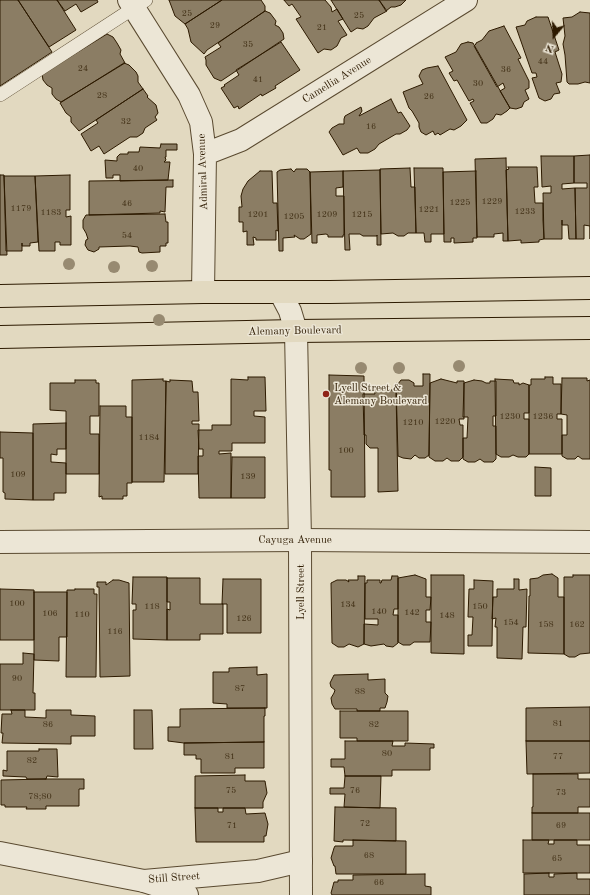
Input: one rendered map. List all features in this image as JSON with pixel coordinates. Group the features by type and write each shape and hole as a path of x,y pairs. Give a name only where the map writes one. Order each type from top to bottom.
{"main road":[{"path":"0,296 203,292 590,288"},
{"name":"Alemany Boulevard","path":"0,337 296,331 590,328"}],"street":[{"name":"Camellia Avenue","path":"205,154 241,140 466,0"},
{"name":"Admiral Avenue","path":"136,3 189,95 201,122 205,154 203,292"},
{"name":"Lyell Street","path":"280,292 290,311 296,331 300,540 301,895"},
{"name":"Cayuga Avenue","path":"0,542 300,540 590,542"},
{"name":"Still Street","path":"0,853 144,881 258,871 301,861"},
{"path":"144,881 187,895"}],"lane":[{"path":"0,95 136,3"}],"building":[{"path":"0,0 18,0 52,52 0,86"},
{"path":"18,0 57,0 76,30 49,47"},
{"path":"57,0 97,0 98,2 81,12 76,4 65,11"},
{"path":"169,0 222,0 185,24 175,16"},
{"path":"222,0 261,0 265,6 265,11 207,50 204,54 191,42 188,29 185,24"},
{"path":"284,0 325,0 331,7 332,12 337,9 343,19 338,21 347,35 341,38 337,46 331,50 324,49 318,53 296,19 301,17 292,4 289,6"},
{"path":"331,0 379,0 387,11 374,18 368,26 363,29 357,28 351,32"},
{"path":"379,0 406,0 401,5 391,7 386,11"},
{"path":"265,11 270,13 276,21 275,25 279,27 283,33 284,39 221,81 214,78 206,65 205,57 221,47 218,43"},
{"path":"580,12 590,13 590,83 585,82 569,84 567,82 563,44 565,36 563,18 572,17"},
{"path":"536,17 548,17 559,50 555,52 562,74 561,82 556,83 560,93 554,94 551,99 545,101 539,98 532,78 537,77 536,73 532,73 516,27 525,25 527,21"},
{"path":"504,26 521,58 518,59 529,81 529,88 525,90 529,99 524,102 522,107 516,109 510,108 500,91 505,88 503,83 497,87 474,46 482,40 489,31"},
{"path":"107,34 113,37 117,43 121,50 120,54 125,63 61,102 56,99 52,94 52,88 43,80 42,74"},
{"path":"281,42 300,70 275,86 276,88 262,96 261,94 239,109 238,106 234,108 221,88 239,75 236,70"},
{"path":"468,42 473,43 510,108 501,115 496,114 493,119 487,123 481,123 470,103 474,101 473,99 469,101 457,80 454,81 449,73 453,71 445,57 456,52 461,44"},
{"path":"124,63 129,65 136,72 138,82 143,89 79,131 71,122 71,117 66,113 60,103"},
{"path":"438,66 467,120 454,130 450,129 440,135 438,133 435,135 433,131 426,135 421,132 419,123 409,108 403,92 423,84 419,76 422,70"},
{"path":"143,89 148,96 147,97 156,105 158,113 155,117 157,120 145,128 143,133 137,137 130,137 104,154 99,146 91,151 81,134 98,123 96,120"},
{"path":"391,99 398,113 401,112 410,126 407,130 400,134 396,134 379,144 375,149 368,153 360,153 357,148 343,155 329,132 332,128 339,124 344,124 345,116 361,107 362,111 359,116"},
{"path":"161,144 177,144 177,150 166,150 166,160 164,162 170,162 168,180 120,181 120,175 113,175 113,178 106,178 105,160 117,161 117,157 120,154 139,152 140,147 160,148"},
{"path":"590,155 590,226 584,225 584,239 576,239 575,188 587,188 587,183 574,183 574,156"},
{"path":"541,156 574,156 574,183 562,184 562,189 575,188 576,239 569,239 568,225 562,225 562,239 544,239 543,193 551,193 551,186 542,187"},
{"path":"506,158 508,241 503,241 503,233 494,234 494,237 477,237 475,159"},
{"path":"508,167 537,167 538,187 534,187 535,203 543,203 544,239 539,240 539,242 521,243 521,240 508,241 506,170 509,169"},
{"path":"410,168 411,187 415,187 416,233 408,233 404,236 398,236 393,233 381,234 380,169"},
{"path":"414,168 443,168 444,234 431,234 431,242 425,242 424,233 416,233"},
{"path":"291,169 294,172 296,169 307,169 310,172 311,234 304,239 300,239 294,235 295,237 283,238 283,251 279,251 277,172 280,170"},
{"path":"380,170 381,245 377,245 377,236 349,234 350,250 345,250 343,171"},
{"path":"260,171 272,171 273,203 277,203 278,231 276,230 276,240 256,240 256,238 253,237 254,245 247,245 247,231 243,232 243,222 239,222 239,207 242,207 241,196 243,189 248,181"},
{"path":"343,171 343,187 336,188 336,196 344,196 344,235 343,237 328,237 326,234 317,235 317,243 312,243 310,172"},
{"path":"476,171 477,238 473,238 473,242 454,243 454,238 451,238 451,242 444,242 443,172"},
{"path":"0,175 4,175 7,255 0,255"},
{"path":"70,175 70,210 66,210 66,217 71,216 71,245 60,245 60,242 55,242 55,251 39,251 35,176"},
{"path":"4,176 35,176 38,242 30,243 30,246 22,246 22,251 6,251"},
{"path":"173,180 173,187 166,187 165,212 89,215 89,181"},
{"path":"165,214 166,222 168,222 168,243 166,243 166,246 160,246 160,252 142,253 139,252 138,247 130,246 99,247 99,249 94,252 88,250 85,245 86,240 88,239 83,228 83,220 86,215"},
{"path":"423,374 430,374 429,455 425,458 419,458 415,455 411,459 403,458 398,456 396,383 398,384 401,380 409,380 414,383 414,386 423,386"},
{"path":"329,375 364,376 365,497 331,497 331,470 329,470"},
{"path":"248,377 265,377 266,411 254,411 254,416 265,417 265,443 232,443 232,451 219,451 219,454 231,453 231,498 199,498 198,456 203,456 203,449 199,449 198,430 212,430 212,425 231,425 231,379 248,380"},
{"path":"545,377 553,377 553,384 561,384 561,414 557,414 557,419 562,419 562,454 529,454 529,385 531,385 531,379 545,379"},
{"path":"562,378 587,378 587,381 590,380 590,459 582,459 578,456 575,459 567,459 562,456 562,435 567,435 567,415 561,414"},
{"path":"163,379 163,381 166,381 164,482 132,482 132,380"},
{"path":"441,379 457,383 457,381 464,381 464,419 459,419 460,425 463,425 463,457 459,461 451,461 447,458 443,461 435,461 429,457 430,383"},
{"path":"495,379 513,380 514,383 519,383 519,385 523,383 529,385 529,413 524,413 524,419 529,419 529,454 526,457 518,457 513,455 509,457 501,457 496,454"},
{"path":"75,380 96,380 96,383 99,383 99,416 90,416 90,434 99,434 99,474 66,474 66,411 50,410 50,383 75,383"},
{"path":"170,380 192,381 193,392 198,392 199,421 192,421 192,424 199,424 198,474 165,474 166,381 170,382"},
{"path":"474,380 486,383 496,381 496,416 493,416 493,426 496,426 496,459 493,462 484,462 480,459 475,462 468,462 463,459 463,438 467,438 468,417 463,417 464,383"},
{"path":"374,390 396,390 398,491 378,492 378,448 370,448 366,444 366,435 364,435 363,394 375,394"},
{"path":"100,406 126,406 126,417 132,417 132,483 127,483 127,496 123,496 123,499 102,499 102,496 99,497"},
{"path":"66,423 66,449 57,449 57,455 51,454 51,462 66,463 66,493 54,493 54,500 33,500 33,424"},
{"path":"0,432 33,433 33,500 5,499 5,493 3,492 3,458 0,458"},
{"path":"232,457 265,457 265,498 231,498"},
{"path":"535,467 551,468 551,496 535,496"},
{"path":"552,574 558,578 558,597 564,597 564,654 528,653 530,579"},
{"path":"415,575 426,579 426,597 431,597 430,610 426,610 426,622 431,622 430,642 414,642 410,645 403,645 398,642 398,578"},
{"path":"431,575 464,575 464,654 431,653"},
{"path":"573,575 590,575 590,653 569,657 564,654 564,577 573,577"},
{"path":"358,576 365,576 364,644 358,647 349,644 344,647 338,647 332,643 331,583 337,580 346,580 349,582 348,580 358,580"},
{"path":"392,576 398,576 398,609 394,609 393,615 398,615 398,643 393,647 386,646 384,644 371,646 364,644 364,624 378,625 378,619 365,619 365,583 367,583 367,580 380,580 381,583 382,580 391,580"},
{"path":"133,577 167,577 167,640 133,639 133,610 136,610 136,604 132,604"},
{"path":"167,578 200,578 200,604 223,604 223,634 200,634 200,640 167,640 167,609 170,610 170,602 167,602"},
{"path":"223,579 261,579 261,633 227,633 227,604 222,604"},
{"path":"514,579 519,579 519,590 527,589 526,627 523,627 522,659 497,658 497,627 495,627 496,618 492,619 493,597 497,597 497,589 514,589"},
{"path":"113,580 129,583 130,676 100,677 99,587 97,587 97,582 106,582 106,585"},
{"path":"474,580 493,581 492,646 468,646 468,635 472,635 473,617 468,617 469,589 474,589"},
{"path":"0,589 34,590 34,640 0,640"},
{"path":"94,589 94,594 97,594 96,677 66,677 67,590"},
{"path":"34,592 67,592 67,637 59,637 59,661 34,660"},
{"path":"23,653 34,654 33,693 35,693 35,710 0,710 0,664 23,664"},
{"path":"257,667 257,675 267,674 267,708 227,708 227,704 213,703 213,672 229,672 229,668"},
{"path":"368,674 368,680 385,679 385,693 388,696 385,708 380,708 380,711 335,709 331,698 335,690 331,687 330,683 334,675"},
{"path":"590,707 590,741 526,741 526,708"},
{"path":"265,708 264,742 184,743 168,741 168,727 180,727 180,709"},
{"path":"11,710 25,710 25,717 46,718 46,710 71,710 71,715 95,716 95,736 71,736 71,744 2,743 2,714 12,714"},
{"path":"134,710 152,710 153,749 134,749"},
{"path":"340,711 408,711 408,741 357,741 357,738 340,738"},
{"path":"345,741 393,741 392,746 405,746 405,743 434,744 434,748 430,748 430,770 392,770 392,776 345,776 344,767 331,767 331,759 345,759"},
{"path":"526,741 590,741 590,773 527,774"},
{"path":"264,742 264,768 235,768 235,773 201,773 201,759 196,759 196,755 184,755 184,743"},
{"path":"39,749 57,749 58,777 47,776 46,779 27,779 26,777 3,776 3,770 7,771 7,751 39,751"},
{"path":"533,774 578,774 578,779 590,779 590,807 578,807 578,813 532,813"},
{"path":"245,775 245,781 265,781 267,793 263,802 263,808 195,808 195,776"},
{"path":"345,776 381,776 380,808 344,807 345,794 330,794 330,788 344,788"},
{"path":"84,779 84,789 79,789 79,806 46,806 46,809 26,809 27,807 5,807 5,805 1,805 1,780"},
{"path":"335,807 396,808 396,841 334,841"},
{"path":"195,808 218,808 218,812 223,812 223,808 245,808 246,814 265,813 268,824 266,836 264,836 264,842 196,842"},
{"path":"532,813 590,813 590,840 532,840"},
{"path":"353,840 406,841 406,874 336,874 335,866 331,858 335,846 353,846"},
{"path":"523,840 549,840 548,844 554,844 554,840 577,840 577,845 590,845 590,873 523,873"},
{"path":"549,873 549,877 554,877 554,874 577,873 577,879 590,879 590,895 524,895 524,874"},
{"path":"425,874 425,886 431,887 431,895 332,895 331,893 334,882 338,882 338,880 353,880 353,875"}],"place":[{"name":"Lyell Street & Alemany Boulevard","path":"326,394"}]}
